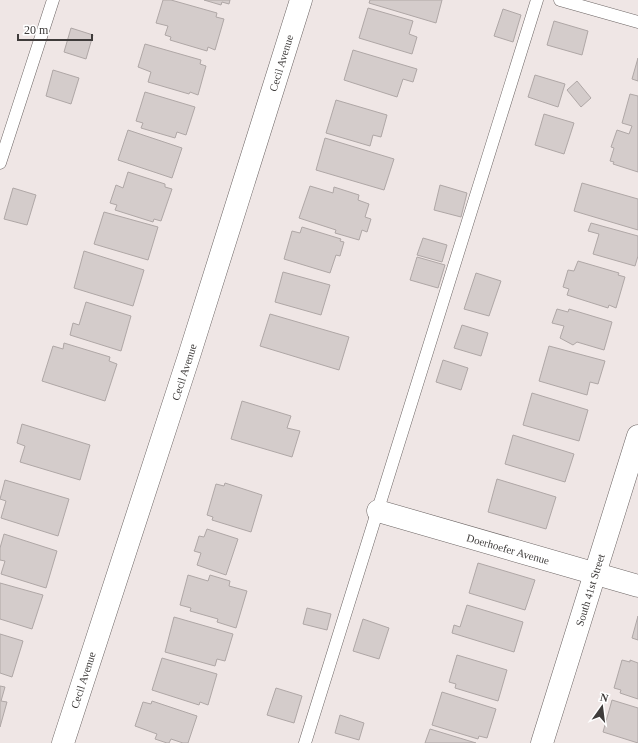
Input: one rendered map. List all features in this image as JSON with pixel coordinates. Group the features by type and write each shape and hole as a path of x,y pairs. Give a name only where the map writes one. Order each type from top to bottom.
{"street":[{"name":"Cecil Avenue","path":"63,743 189,356 301,0"},
{"name":"South 41st Street","path":"542,743 638,436"},
{"name":"Doerhoefer Avenue","path":"378,511 638,586"}],"lane":[{"path":"0,163 53,0"},
{"path":"305,743 537,0"},
{"path":"560,0 638,22"}],"building":[{"path":"163,0 171,0 217,13 216,17 224,19 215,50 208,47 207,51 170,40 171,37 165,35 168,26 156,23"},
{"path":"204,0 230,0 229,4 222,2 221,5"},
{"path":"370,0 442,0 436,23 369,3"},
{"path":"368,8 413,21 409,34 417,37 412,54 359,38"},
{"path":"503,9 521,15 513,42 494,36"},
{"path":"554,21 588,31 582,55 547,45"},
{"path":"71,28 93,35 86,59 64,52"},
{"path":"145,44 201,60 200,64 206,66 198,95 190,92 189,94 148,82 151,72 138,67"},
{"path":"353,50 417,69 413,82 403,79 397,97 344,80"},
{"path":"638,58 638,81 632,79"},
{"path":"53,70 79,78 71,104 46,96"},
{"path":"535,75 565,84 558,107 528,97"},
{"path":"577,81 591,98 581,107 567,90"},
{"path":"145,92 195,107 186,135 177,132 175,138 141,128 143,123 136,121"},
{"path":"630,94 638,96 638,172 613,164 614,162 610,161 614,148 611,147 617,130 629,134 632,126 622,123"},
{"path":"336,100 387,115 381,137 373,135 370,146 326,133"},
{"path":"544,114 574,123 564,154 535,145"},
{"path":"128,130 182,148 172,178 118,160"},
{"path":"325,138 394,159 384,190 316,170"},
{"path":"128,172 165,184 165,187 172,189 161,221 154,219 153,222 115,210 117,205 110,203 116,185 123,188"},
{"path":"582,183 638,199 638,230 574,211"},
{"path":"440,185 467,193 461,217 434,210"},
{"path":"310,186 333,193 334,187 359,195 358,200 369,204 365,217 371,219 367,232 362,230 359,240 335,233 336,230 299,218"},
{"path":"13,188 36,195 27,225 4,219"},
{"path":"104,212 158,227 148,260 94,244"},
{"path":"591,223 638,236 638,256 635,266 593,254 599,234 588,231"},
{"path":"302,227 341,239 340,241 344,242 340,256 336,255 330,273 284,259 292,231 300,233"},
{"path":"423,238 447,245 442,262 417,255"},
{"path":"84,251 144,270 133,306 74,288"},
{"path":"417,257 445,265 438,288 410,280"},
{"path":"578,261 619,273 618,275 625,277 616,308 609,305 608,308 567,295 569,289 563,287 568,270 574,271"},
{"path":"283,272 330,285 321,315 275,302"},
{"path":"476,273 501,281 489,316 464,309"},
{"path":"86,302 131,316 121,351 70,335 73,323 79,325"},
{"path":"557,309 568,312 569,309 612,322 604,350 577,342 573,345 560,338 564,326 552,323"},
{"path":"270,314 349,337 339,370 260,346"},
{"path":"462,325 488,333 481,356 454,348"},
{"path":"64,343 110,357 109,361 117,364 105,401 42,381 53,346 63,349"},
{"path":"549,346 605,361 598,384 590,382 587,395 539,381"},
{"path":"443,360 468,368 461,390 436,382"},
{"path":"532,393 588,410 579,441 523,425"},
{"path":"242,401 291,416 287,428 300,431 292,457 231,439"},
{"path":"22,424 90,445 80,480 20,462 25,446 17,443"},
{"path":"513,435 574,454 565,482 505,464"},
{"path":"497,479 556,497 546,529 488,512"},
{"path":"5,480 69,499 58,536 1,518 6,501 0,499"},
{"path":"225,483 262,495 251,532 212,520 213,517 207,515 216,484 224,486"},
{"path":"207,529 238,539 226,575 197,565 201,553 194,551 199,536 204,537"},
{"path":"4,534 57,551 46,588 1,574 5,561 0,560 0,548"},
{"path":"478,563 535,580 525,610 469,593"},
{"path":"188,575 208,581 210,575 230,581 229,586 247,591 236,628 217,622 218,619 190,611 191,608 180,605"},
{"path":"0,583 43,595 32,629 0,619"},
{"path":"467,605 523,622 514,652 452,633 454,625 460,627"},
{"path":"307,608 331,614 327,630 303,624"},
{"path":"638,616 638,640 632,638"},
{"path":"174,617 233,634 225,661 217,659 215,666 165,652"},
{"path":"363,619 389,628 379,659 353,651"},
{"path":"0,634 23,641 12,677 0,673"},
{"path":"457,655 507,670 498,701 455,688 456,684 449,682"},
{"path":"162,658 217,674 208,705 200,702 199,705 152,690"},
{"path":"622,660 630,662 630,660 638,663 638,699 620,693 621,690 614,688"},
{"path":"0,686 5,687 1,701 7,702 0,727"},
{"path":"276,688 302,696 294,723 267,715"},
{"path":"442,692 496,709 487,738 479,736 478,739 432,725"},
{"path":"612,700 638,708 638,743 603,732"},
{"path":"152,701 197,716 188,743 171,739 169,743 167,743 155,739 157,734 135,726 143,702 151,704"},
{"path":"340,715 364,723 359,740 335,733"},
{"path":"430,729 476,743 425,743"}]}
